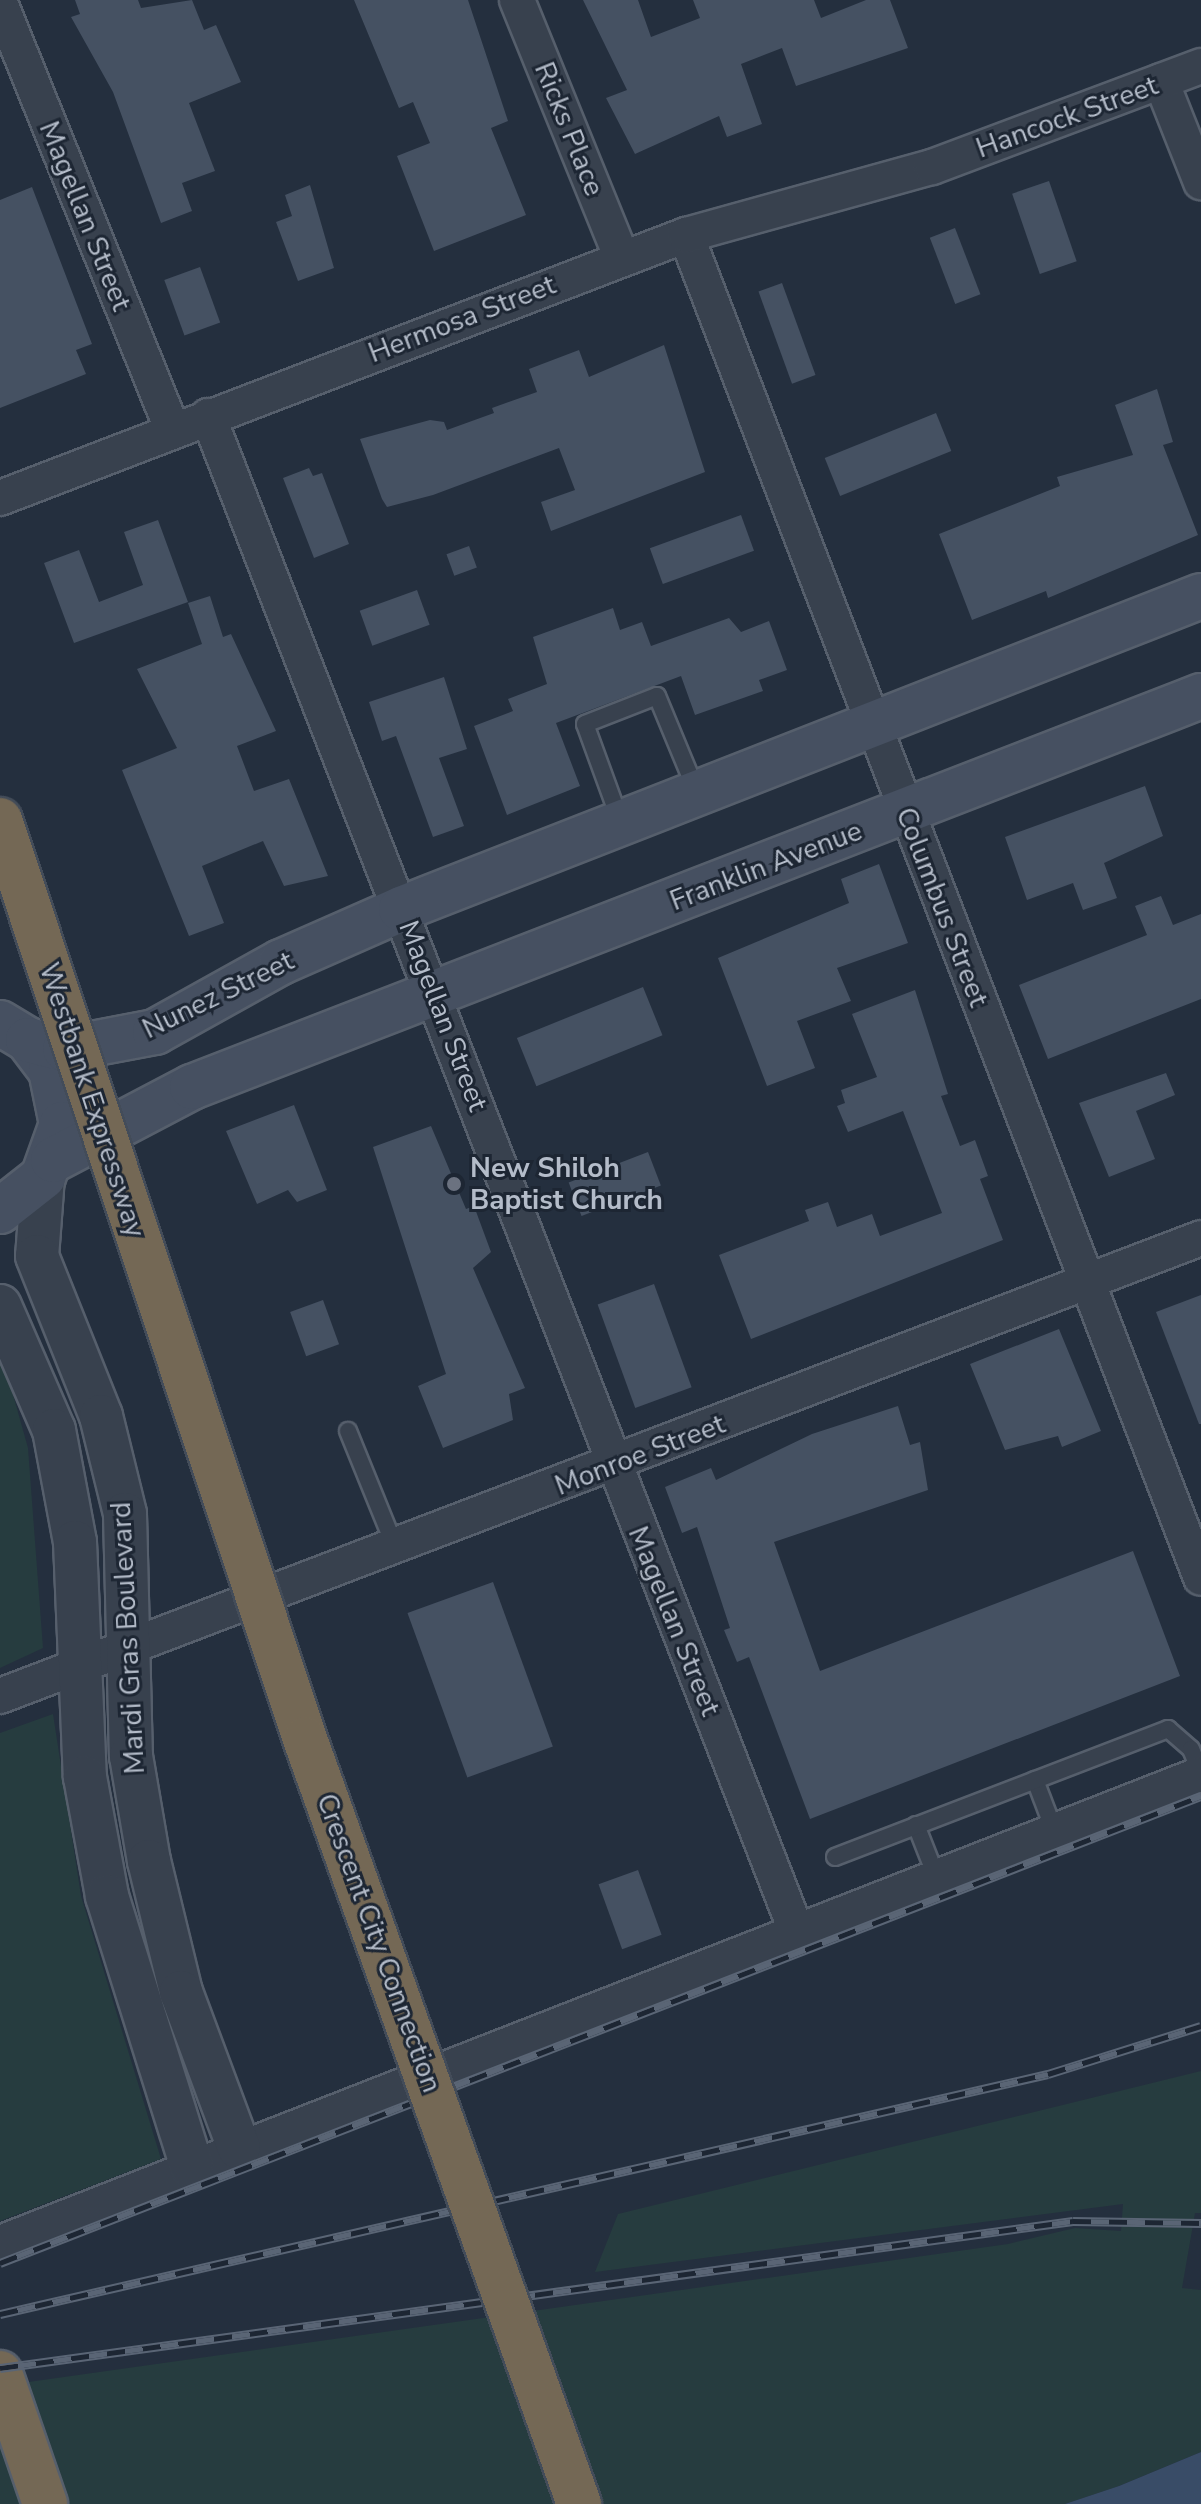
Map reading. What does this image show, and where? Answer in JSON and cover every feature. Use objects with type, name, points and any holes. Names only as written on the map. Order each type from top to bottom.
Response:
[{"type":"highway","name":"Westbank Expressway","points":[[0,820],[185,1380]]},
{"type":"highway","name":"Crescent City Connection","points":[[185,1380],[579,2504]]},
{"type":"highway","points":[[0,2373],[45,2504]]},
{"type":"main road","points":[[401,909],[1201,596]]},
{"type":"main road","name":"Franklin Avenue","points":[[48,1169],[154,1102],[433,991],[906,812],[1201,696]]},
{"type":"main road","name":"Nunez Street","points":[[10,1026],[65,1049],[155,1032],[281,962],[401,909]]},
{"type":"main road","points":[[0,1211],[48,1169],[62,1105],[51,1070],[10,1026]]},
{"type":"street","name":"Ricks Place","points":[[517,0],[622,259]]},
{"type":"street","name":"Magellan Street","points":[[0,3],[172,429]]},
{"type":"street","name":"Hancock Street","points":[[932,167],[1201,66]]},
{"type":"street","points":[[1161,81],[1201,182]]},
{"type":"street","name":"Hermosa Street","points":[[0,498],[172,429],[686,235],[932,167]]},
{"type":"street","name":"Columbus Street","points":[[686,235],[1201,1578]]},
{"type":"street","name":"Magellan Street","points":[[208,416],[433,991],[613,1466],[796,1930]]},
{"type":"street","name":"Mardi Gras Boulevard","points":[[48,1169],[37,1256],[101,1416],[122,1500],[131,1756],[149,1861],[181,1992],[239,2148]]},
{"type":"street","name":"Monroe Street","points":[[0,1696],[396,1549],[1201,1238]]},
{"type":"street","name":"Mardi Gras Boulevard","points":[[0,1306],[36,1376],[63,1469],[75,1542],[77,1668],[85,1777],[107,1896],[192,2167]]},
{"type":"street","points":[[0,2243],[1201,1774]]},
{"type":"lane","points":[[620,821],[585,724],[657,696],[697,792]]},
{"type":"lane","points":[[348,1431],[396,1549]]},
{"type":"lane","points":[[835,1857],[1168,1729],[1191,1749],[1201,1774]]},
{"type":"lane","points":[[1035,1780],[1054,1830]]},
{"type":"lane","points":[[916,1825],[936,1876]]},
{"type":"green space","points":[[0,1348],[28,1448],[43,1648],[0,1668]]},
{"type":"green space","points":[[53,1714],[81,1896],[161,2159],[0,2221],[0,1733]]},
{"type":"green space","points":[[1201,2071],[1201,2213],[1195,2213],[1182,2288],[1201,2290],[1201,2452],[1119,2486],[1065,2504],[0,2504],[0,2386],[1008,2244],[1075,2228],[1121,2231],[1123,2204],[595,2272],[618,2214]]},
{"type":"water","points":[[1201,2452],[1201,2504],[1065,2504],[1119,2486]]},
{"type":"building","points":[[75,0],[138,0],[141,8],[192,0],[204,30],[216,25],[241,82],[189,103],[215,171],[182,183],[192,211],[161,223],[113,92],[71,17],[80,14]]},
{"type":"building","points":[[354,0],[468,0],[508,121],[491,128],[526,215],[434,251],[397,156],[430,143],[413,102],[399,108]]},
{"type":"building","points":[[583,0],[638,0],[651,37],[700,18],[693,0],[814,0],[821,18],[866,0],[890,0],[908,48],[796,86],[782,48],[741,64],[762,124],[727,137],[719,116],[635,154],[606,98],[627,90]]},
{"type":"building","points":[[1049,181],[1077,261],[1040,274],[1012,194]]},
{"type":"building","points":[[310,185],[334,268],[298,281],[276,222],[292,216],[285,195]]},
{"type":"building","points":[[32,187],[92,344],[76,350],[86,374],[0,408],[0,200]]},
{"type":"building","points":[[955,228],[980,294],[955,304],[930,238]]},
{"type":"building","points":[[200,267],[220,322],[184,335],[164,280]]},
{"type":"building","points":[[782,283],[816,375],[792,384],[759,292]]},
{"type":"building","points":[[664,345],[705,472],[551,531],[541,502],[575,490],[559,448],[433,495],[387,507],[382,499],[360,439],[430,420],[444,422],[447,430],[494,413],[492,408],[537,392],[529,369],[579,350],[589,377]]},
{"type":"building","points":[[1157,389],[1173,442],[1163,445],[1198,535],[1048,598],[1046,591],[972,620],[939,534],[1060,486],[1057,477],[1133,455],[1115,405]]},
{"type":"building","points":[[936,413],[951,451],[840,496],[825,458]]},
{"type":"building","points":[[309,468],[313,476],[322,473],[349,544],[314,558],[283,478]]},
{"type":"building","points":[[741,515],[754,551],[663,584],[650,548]]},
{"type":"building","points":[[158,520],[188,602],[74,643],[44,563],[79,550],[99,602],[143,585],[124,532]]},
{"type":"building","points":[[469,546],[477,568],[454,576],[446,554]]},
{"type":"building","points":[[417,590],[430,625],[372,646],[360,611]]},
{"type":"building","points":[[210,596],[223,637],[231,634],[276,731],[237,746],[254,791],[289,779],[328,876],[284,886],[263,841],[202,866],[224,923],[189,936],[122,770],[177,748],[137,669],[202,644],[188,603]]},
{"type":"building","points":[[613,608],[620,630],[642,622],[651,646],[729,618],[741,632],[769,621],[787,670],[759,680],[763,691],[695,715],[681,676],[556,723],[580,786],[507,815],[474,726],[513,711],[508,699],[547,684],[533,637]]},
{"type":"building","points":[[444,677],[467,749],[439,758],[464,826],[433,837],[396,736],[382,741],[369,702]]},
{"type":"building","points":[[1145,786],[1163,836],[1104,863],[1117,898],[1083,910],[1073,883],[1027,900],[1005,837]]},
{"type":"building","points":[[879,864],[908,943],[837,968],[851,1001],[797,1021],[815,1068],[767,1086],[718,958],[849,903],[841,879]]},
{"type":"building","points":[[1161,896],[1173,925],[1201,914],[1201,999],[1048,1059],[1019,985],[1147,935],[1135,906]]},
{"type":"building","points":[[643,987],[662,1035],[536,1086],[517,1038]]},
{"type":"building","points":[[915,990],[948,1094],[941,1096],[960,1146],[975,1140],[988,1176],[980,1179],[1003,1240],[751,1339],[719,1255],[809,1221],[805,1210],[828,1202],[837,1227],[872,1214],[880,1236],[942,1213],[903,1111],[848,1132],[837,1106],[845,1103],[841,1090],[877,1077],[852,1014]]},
{"type":"building","points":[[1166,1073],[1175,1095],[1136,1111],[1155,1159],[1109,1177],[1079,1103]]},
{"type":"building","points":[[294,1105],[327,1190],[297,1202],[288,1190],[257,1204],[226,1131]]},
{"type":"building","points":[[431,1126],[466,1209],[474,1206],[491,1252],[473,1268],[525,1388],[509,1394],[513,1420],[443,1448],[418,1386],[446,1374],[373,1147]]},
{"type":"building","points":[[648,1152],[661,1186],[582,1216],[569,1182]]},
{"type":"building","points":[[654,1284],[692,1387],[635,1408],[598,1305]]},
{"type":"building","points":[[1201,1295],[1201,1424],[1199,1424],[1156,1312]]},
{"type":"building","points":[[323,1300],[339,1344],[306,1356],[290,1312]]},
{"type":"building","points":[[1059,1329],[1101,1431],[1062,1447],[1058,1436],[1005,1450],[970,1364]]},
{"type":"building","points":[[898,1406],[910,1445],[920,1442],[928,1490],[774,1542],[820,1671],[1133,1551],[1180,1676],[810,1819],[749,1657],[737,1662],[724,1630],[730,1628],[697,1527],[682,1533],[665,1487],[711,1468],[716,1480],[812,1434]]},
{"type":"building","points":[[493,1582],[553,1746],[467,1778],[407,1613]]},
{"type":"building","points":[[638,1870],[662,1935],[622,1949],[599,1884]]},
{"type":"railway","points":[[0,2263],[1201,1796]]},
{"type":"railway","points":[[0,2314],[1048,2074],[1201,2026]]},
{"type":"railway","points":[[0,2368],[1073,2221],[1201,2223]]},
{"type":"place","name":"New Shiloh Baptist Church","points":[[454,1184]]}]
